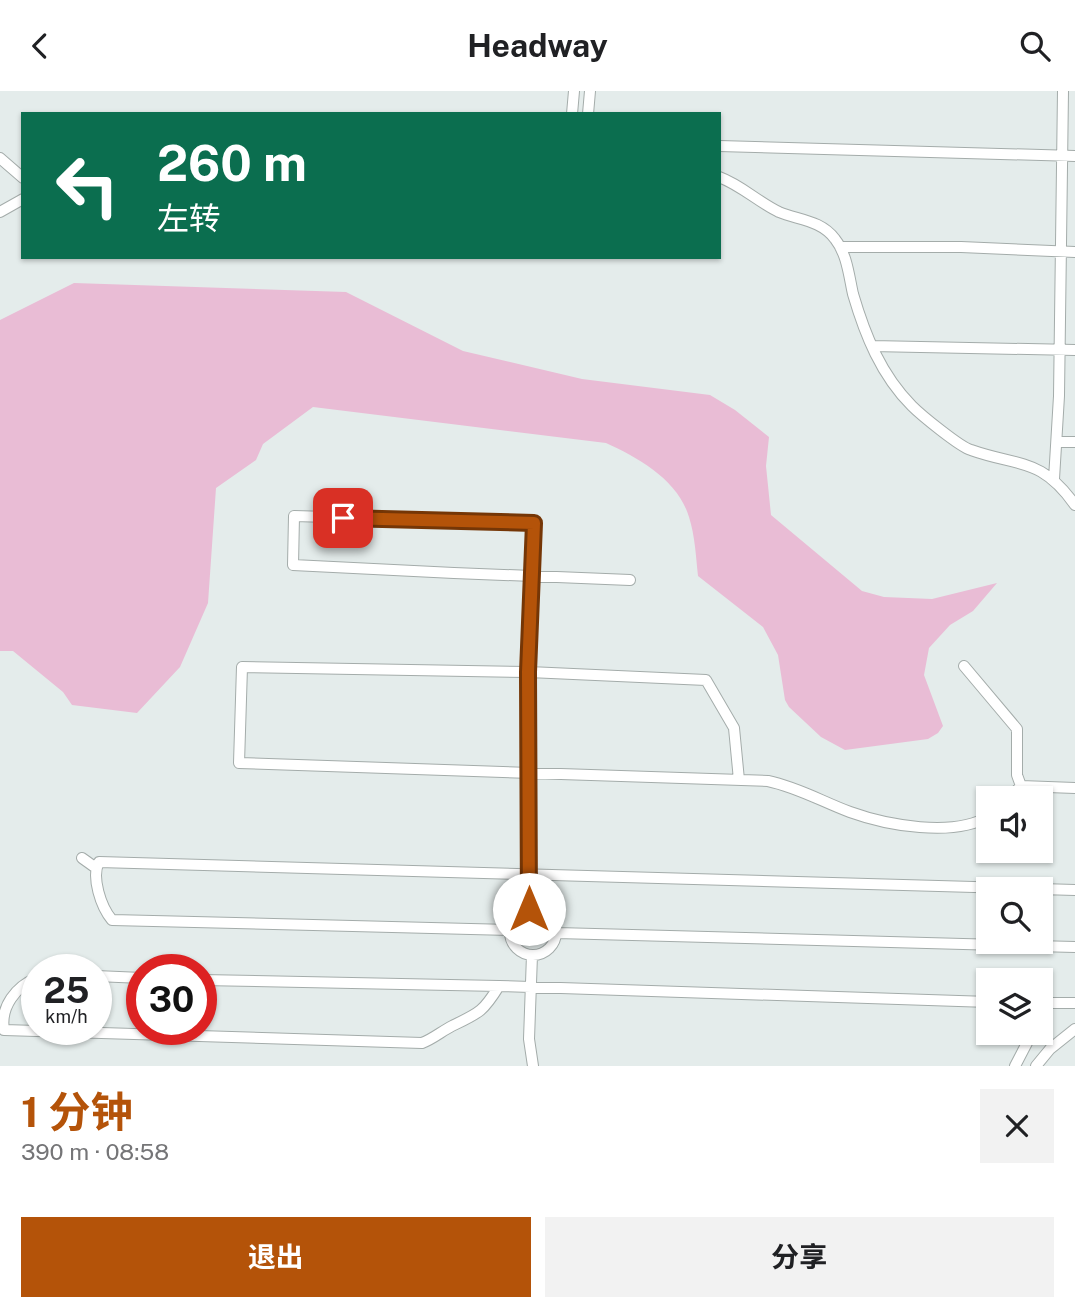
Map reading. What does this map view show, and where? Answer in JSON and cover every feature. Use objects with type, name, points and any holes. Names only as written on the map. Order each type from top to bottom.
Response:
[{"type":"street","points":[[572,112],[574,91]]},
{"type":"street","points":[[589,112],[590,91]]},
{"type":"street","points":[[1054,478],[1058,442],[1061,252],[1069,156],[1063,91]]},
{"type":"street","points":[[721,146],[1069,156]]},
{"type":"street","points":[[0,158],[21,176]]},
{"type":"street","points":[[721,178],[781,213],[821,226],[835,239],[840,247],[872,346],[890,381],[912,406],[958,445],[1022,462],[1054,478],[1075,505]]},
{"type":"street","points":[[0,212],[21,200]]},
{"type":"street","points":[[840,247],[961,247],[1075,252]]},
{"type":"street","points":[[872,346],[1075,350]]},
{"type":"street","points":[[1058,442],[1075,442]]},
{"type":"street","points":[[529,909],[528,672],[532,576],[534,523],[294,516],[293,565],[532,576],[631,580]]},
{"type":"street","points":[[964,666],[1017,729],[1017,775],[1021,786]]},
{"type":"street","points":[[739,780],[734,728],[706,680],[528,672],[242,667],[239,763],[778,783],[849,812],[897,824],[937,828],[976,821]]},
{"type":"street","points":[[1053,787],[1075,788]]},
{"type":"street","points":[[82,858],[96,868]]},
{"type":"street","points":[[510,930],[111,920],[100,894],[96,868],[99,862],[976,887]]},
{"type":"street","points":[[1053,889],[1075,890]]},
{"type":"street","points":[[529,909],[544,910],[551,916],[557,933],[555,942],[549,949],[532,955],[523,953],[516,947],[510,930],[517,914],[529,909]]},
{"type":"street","points":[[557,933],[976,944]]},
{"type":"street","points":[[1053,946],[1075,947]]},
{"type":"street","points":[[532,955],[529,1039],[533,1066]]},
{"type":"street","points":[[217,980],[499,986],[976,1002]]},
{"type":"street","points":[[112,1034],[422,1044],[451,1026],[472,1018],[487,1006],[499,986]]},
{"type":"street","points":[[21,988],[4,1008],[1,1019],[4,1030],[21,1031]]},
{"type":"street","points":[[1053,1003],[1075,1003]]},
{"type":"street","points":[[1036,1066],[1049,1049],[1075,1029]]},
{"type":"street","points":[[1015,1066],[1026,1045]]},
{"type":"shaded area","points":[[74,283],[346,292],[463,351],[582,379],[710,395],[735,410],[769,437],[766,466],[771,515],[862,591],[884,597],[932,599],[997,583],[973,611],[950,625],[929,648],[924,675],[943,726],[928,739],[845,750],[821,737],[785,700],[778,655],[763,627],[698,576],[691,524],[684,504],[676,492],[656,472],[619,449],[606,443],[313,407],[263,444],[256,460],[216,488],[208,603],[180,667],[137,713],[72,705],[63,692],[13,651],[0,651],[0,320]]},
{"type":"route","points":[[343,518],[534,523],[528,672],[529,909]]}]
